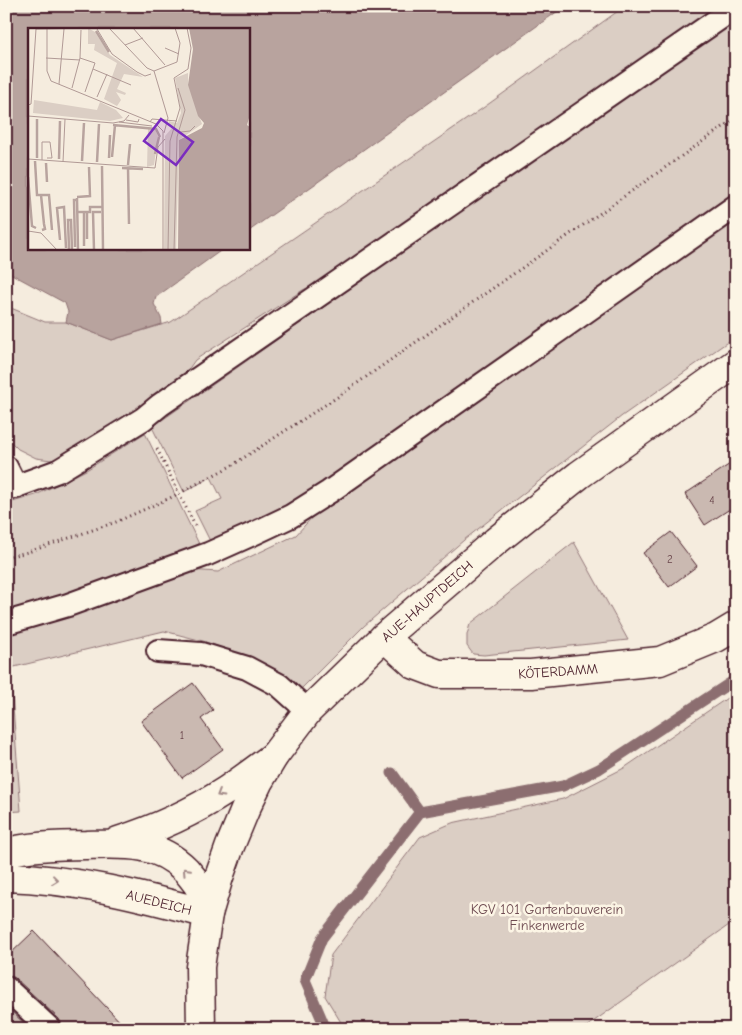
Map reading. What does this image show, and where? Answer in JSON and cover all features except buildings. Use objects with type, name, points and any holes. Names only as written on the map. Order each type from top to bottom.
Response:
[{"type":"street","name":"AUE-HAUPTDEICH","points":[[201,1029],[200,968],[208,914],[230,846],[259,781],[274,756],[308,711],[384,637],[496,541],[579,475],[736,363]]},
{"type":"street","name":"KÖTERDAMM","points":[[384,637],[415,665],[439,674],[531,674],[597,669],[660,661],[716,638],[736,626]]},
{"type":"street","name":"AUEDEICH","points":[[109,845],[149,831],[189,812],[226,791],[274,756]]},
{"type":"street","name":"AUEDEICH","points":[[6,852],[57,845],[140,846],[160,852],[176,861],[190,876],[201,891],[208,914]]},
{"type":"street","name":"AUEDEICH","points":[[6,877],[74,883],[145,897],[208,914]]},
{"type":"lane","points":[[6,467],[11,489],[58,471],[143,419],[160,405],[736,6]]},
{"type":"lane","points":[[6,623],[68,605],[208,554],[291,516],[329,492],[736,206]]},
{"type":"lane","points":[[158,651],[201,654],[247,668],[278,684],[308,711]]},
{"type":"lane","points":[[6,988],[50,1029]]},
{"type":"path","points":[[6,557],[28,552],[116,522],[179,493],[231,466],[339,396],[736,118]]},
{"type":"path","points":[[156,448],[184,504]]},
{"type":"green space","points":[[625,6],[710,6],[697,25],[363,261],[303,290],[195,360],[173,391],[63,457],[51,460],[36,458],[18,449],[6,437],[6,306],[45,322],[66,322],[112,340],[171,322],[483,108]]},
{"type":"green space","points":[[736,19],[736,195],[357,461],[281,511],[211,543],[195,511],[222,499],[211,477],[184,492],[152,427]]},
{"type":"green space","points":[[736,217],[736,336],[622,416],[464,540],[364,626],[301,689],[250,658],[203,641],[164,631],[10,668],[21,811],[6,812],[6,632],[189,570],[218,572],[296,535],[314,515]]},
{"type":"green space","points":[[145,433],[200,546],[138,571],[6,614],[6,504],[36,495],[88,469]]},
{"type":"green space","points":[[574,542],[628,640],[484,655],[473,654],[467,646],[470,624]]},
{"type":"green space","name":"KGV 101 Gartenbauverein Finkenwerde","points":[[736,692],[736,920],[583,1029],[345,1029],[325,996],[331,955],[420,837],[452,823],[563,799],[624,768]]},
{"type":"shaded area","points":[[6,6],[565,6],[250,230],[250,28],[28,28],[28,250],[222,250],[156,297],[154,304],[162,324],[112,340],[66,322],[68,312],[65,303],[6,271]]},
{"type":"waterway","points":[[420,812],[563,786],[599,769],[736,679]]},
{"type":"waterway","points":[[326,1029],[305,980],[322,938],[420,812],[392,773]]}]
